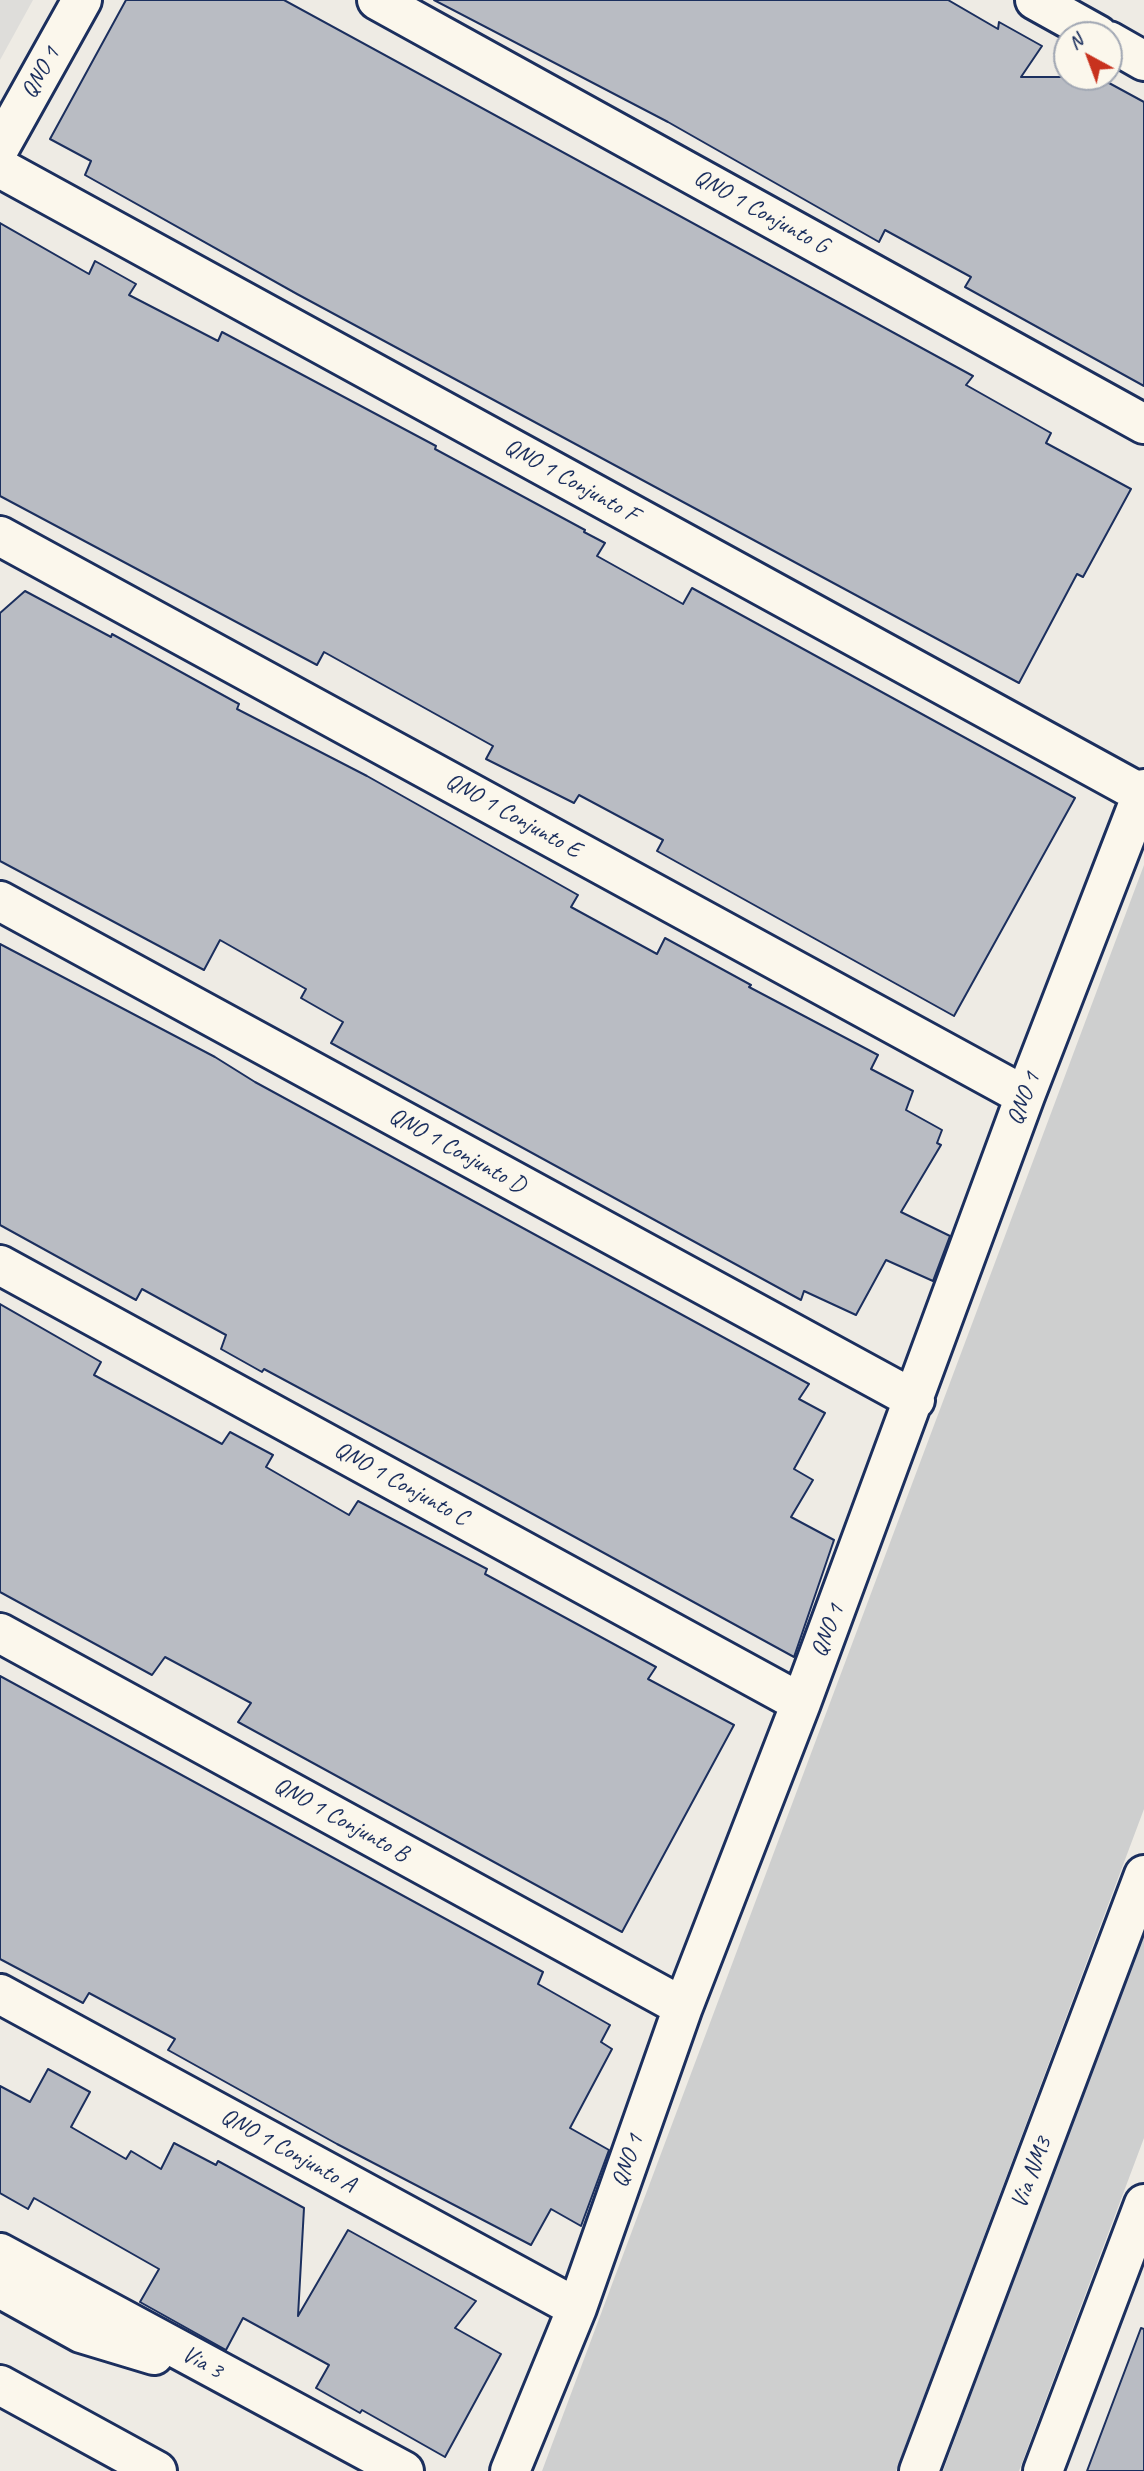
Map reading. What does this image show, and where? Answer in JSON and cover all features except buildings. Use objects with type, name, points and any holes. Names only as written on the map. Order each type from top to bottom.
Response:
[{"type":"street","name":"QNO 1","points":[[0,147],[82,0]]},
{"type":"street","name":"QNO 1 Conjunto G","points":[[377,0],[1144,424]]},
{"type":"street","points":[[1035,0],[1073,21]]},
{"type":"street","points":[[1123,49],[1144,61]]},
{"type":"street","name":"QNO 1 Conjunto F","points":[[0,168],[1143,792]]},
{"type":"street","name":"QNO 1 Conjunto E","points":[[0,536],[1025,1096]]},
{"type":"street","name":"QNO 1","points":[[510,2471],[577,2308],[683,2007],[915,1400],[1025,1096],[1143,792]]},
{"type":"street","name":"QNO 1 Conjunto D","points":[[0,901],[915,1400]]},
{"type":"street","name":"QNO 1 Conjunto C","points":[[0,1265],[801,1703]]},
{"type":"street","name":"QNO 1 Conjunto B","points":[[0,1633],[683,2007]]},
{"type":"street","name":"Via NM3","points":[[919,2471],[1144,1875]]},
{"type":"street","name":"QNO 1 Conjunto A","points":[[0,1994],[577,2308]]},
{"type":"street","points":[[1043,2471],[1144,2204]]},
{"type":"street","name":"Via 3","points":[[0,2253],[404,2471]]},
{"type":"street","points":[[0,2288],[81,2333],[233,2379]]},
{"type":"street","points":[[0,2385],[157,2471]]},
{"type":"shaded area","points":[[0,0],[33,0],[0,60]]},
{"type":"shaded area","points":[[1144,865],[1144,1809],[896,2471],[542,2471]]},
{"type":"shaded area","points":[[1144,1928],[1144,2138],[1019,2471],[943,2471]]}]
